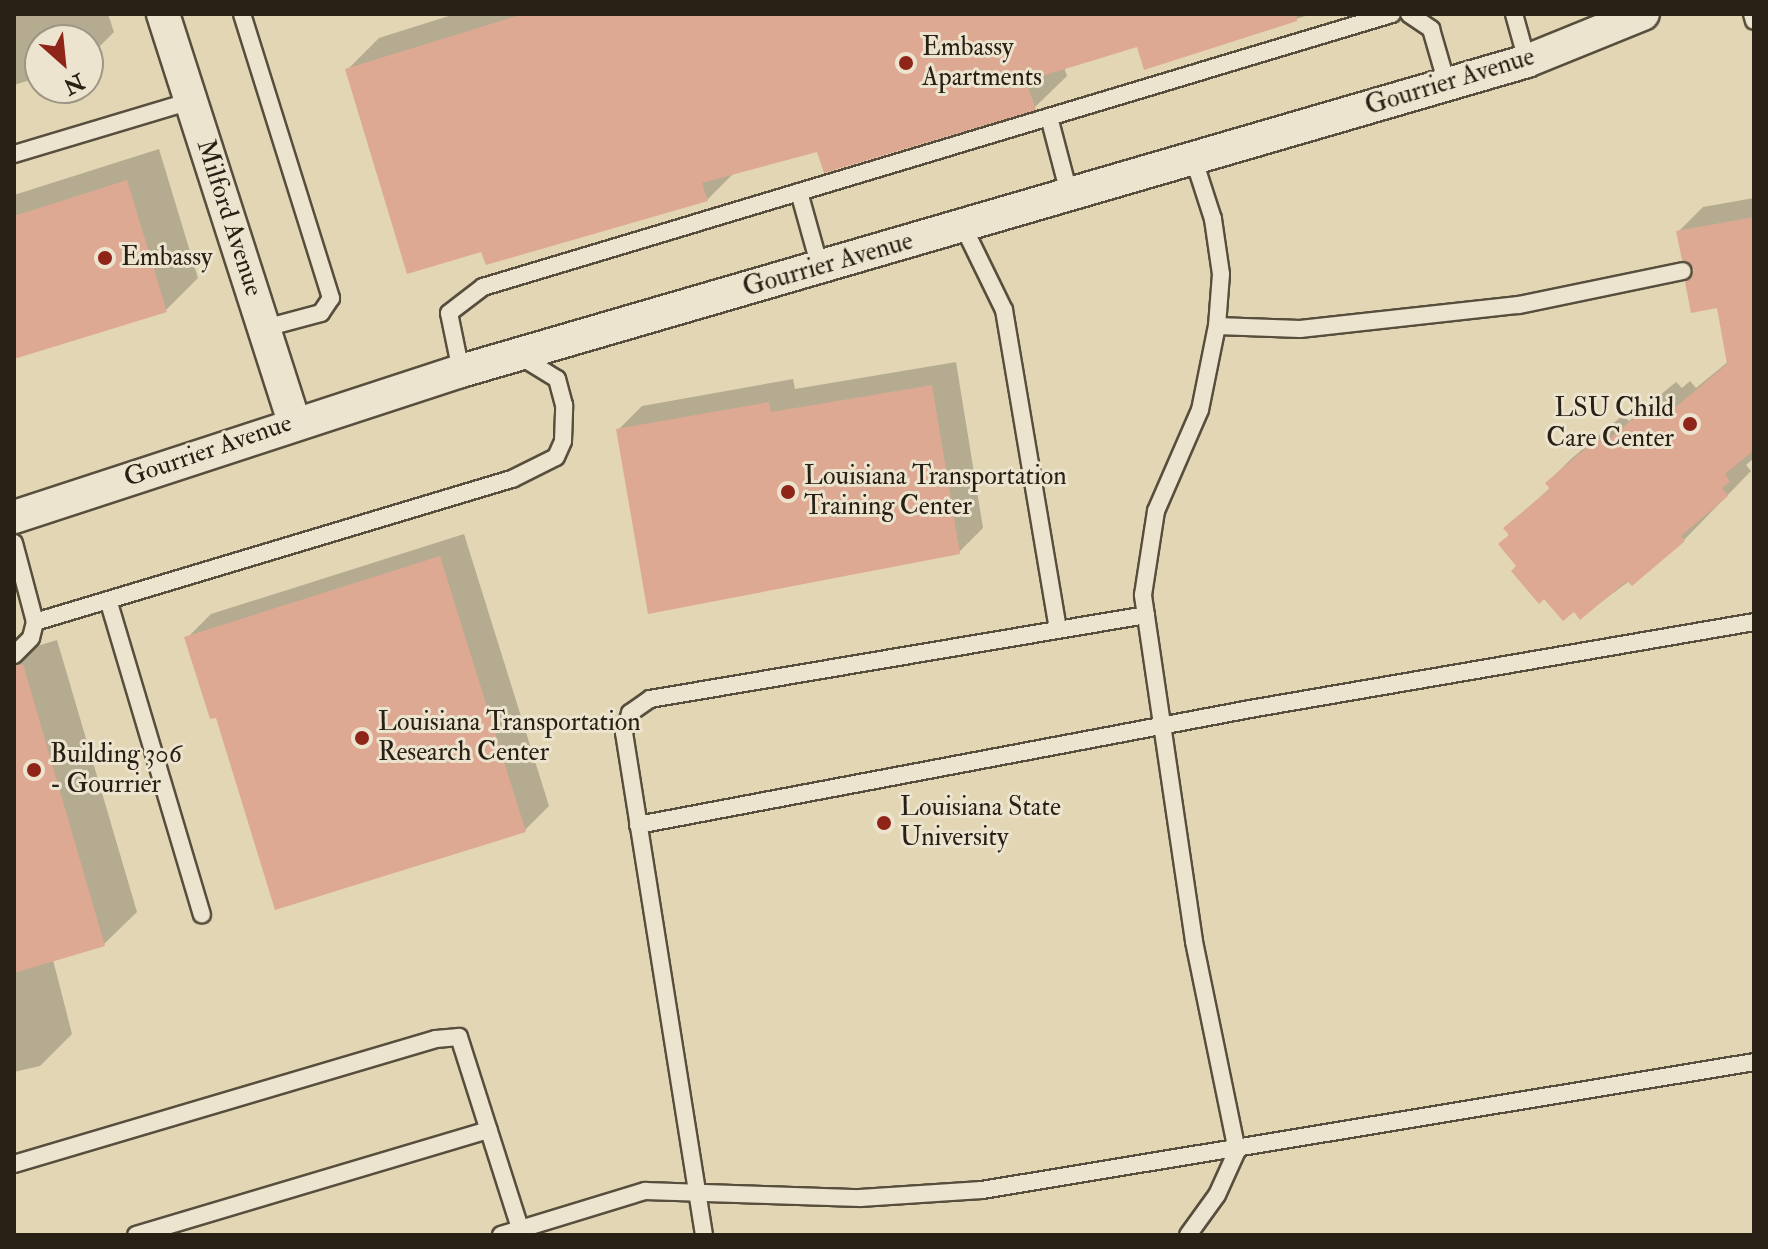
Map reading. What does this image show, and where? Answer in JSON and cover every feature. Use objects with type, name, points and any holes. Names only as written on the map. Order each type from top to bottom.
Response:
[{"type":"street","name":"Milford Avenue","points":[[163,14],[294,422]]},
{"type":"street","name":"Gourrier Avenue","points":[[14,517],[294,422],[461,371],[1527,61],[1643,14]]},
{"type":"lane","points":[[242,14],[331,298],[321,313],[265,328]]},
{"type":"lane","points":[[461,371],[449,313],[483,287],[1392,14]]},
{"type":"lane","points":[[1409,14],[1431,29],[1447,84]]},
{"type":"lane","points":[[1514,14],[1527,61]]},
{"type":"lane","points":[[1752,14],[1754,21]]},
{"type":"lane","points":[[14,154],[191,101]]},
{"type":"lane","points":[[1049,117],[1069,193]]},
{"type":"lane","points":[[1188,1235],[1217,1195],[1237,1151],[1194,941],[1143,595],[1156,511],[1200,410],[1217,326],[1221,274],[1213,219],[1193,157]]},
{"type":"lane","points":[[799,192],[820,267]]},
{"type":"lane","points":[[963,226],[1004,310],[1058,629]]},
{"type":"lane","points":[[1217,326],[1300,329],[1519,305],[1683,271]]},
{"type":"lane","points":[[35,622],[109,603],[512,479],[556,457],[563,441],[564,405],[557,379],[517,355]]},
{"type":"lane","points":[[14,543],[35,622],[31,638],[14,655]]},
{"type":"lane","points":[[109,603],[202,914]]},
{"type":"lane","points":[[704,1235],[624,733],[630,713],[650,699],[1146,615]]},
{"type":"lane","points":[[638,825],[1161,725],[1754,622]]},
{"type":"lane","points":[[14,1164],[436,1039],[459,1037],[522,1232]]},
{"type":"lane","points":[[501,1235],[522,1232],[645,1191],[860,1198],[966,1191],[1237,1151],[1754,1062]]},
{"type":"lane","points":[[136,1235],[489,1130]]},
{"type":"building","points":[[523,14],[1296,14],[1297,21],[1144,70],[1137,47],[1026,81],[1036,110],[824,173],[817,152],[702,183],[708,201],[486,265],[481,252],[407,274],[345,69]]},
{"type":"building","name":"Embassy","points":[[127,180],[167,312],[14,359],[14,216]]},
{"type":"building","name":"LSU Child Care Center","points":[[1754,217],[1754,450],[1725,474],[1730,481],[1722,488],[1728,496],[1681,536],[1685,541],[1632,586],[1627,581],[1580,620],[1574,612],[1563,621],[1544,599],[1539,604],[1511,571],[1516,566],[1498,544],[1509,535],[1503,528],[1550,489],[1545,483],[1598,438],[1603,444],[1651,404],[1657,411],[1665,404],[1671,411],[1727,364],[1717,308],[1691,313],[1685,282],[1694,270],[1682,260],[1676,231]]},
{"type":"building","name":"Louisiana Transportation Training Center","points":[[932,385],[960,554],[648,614],[616,429],[769,402],[771,412]]},
{"type":"building","name":"Louisiana Transportation Research Center","points":[[440,556],[526,832],[275,910],[216,718],[210,719],[184,637]]},
{"type":"building","name":"Building 306 - Gourrier","points":[[23,664],[105,946],[14,973],[14,666]]},
{"type":"place","name":"Embassy Apartments","points":[[906,63]]},
{"type":"place","name":"Embassy","points":[[105,258]]},
{"type":"place","name":"LSU Child Care Center","points":[[1690,424]]},
{"type":"place","name":"Louisiana Transportation Training Center","points":[[788,492]]},
{"type":"place","name":"Louisiana Transportation Research Center","points":[[362,738]]},
{"type":"place","name":"Building 306 - Gourrier","points":[[34,770]]},
{"type":"place","name":"Louisiana State University","points":[[884,823]]}]
